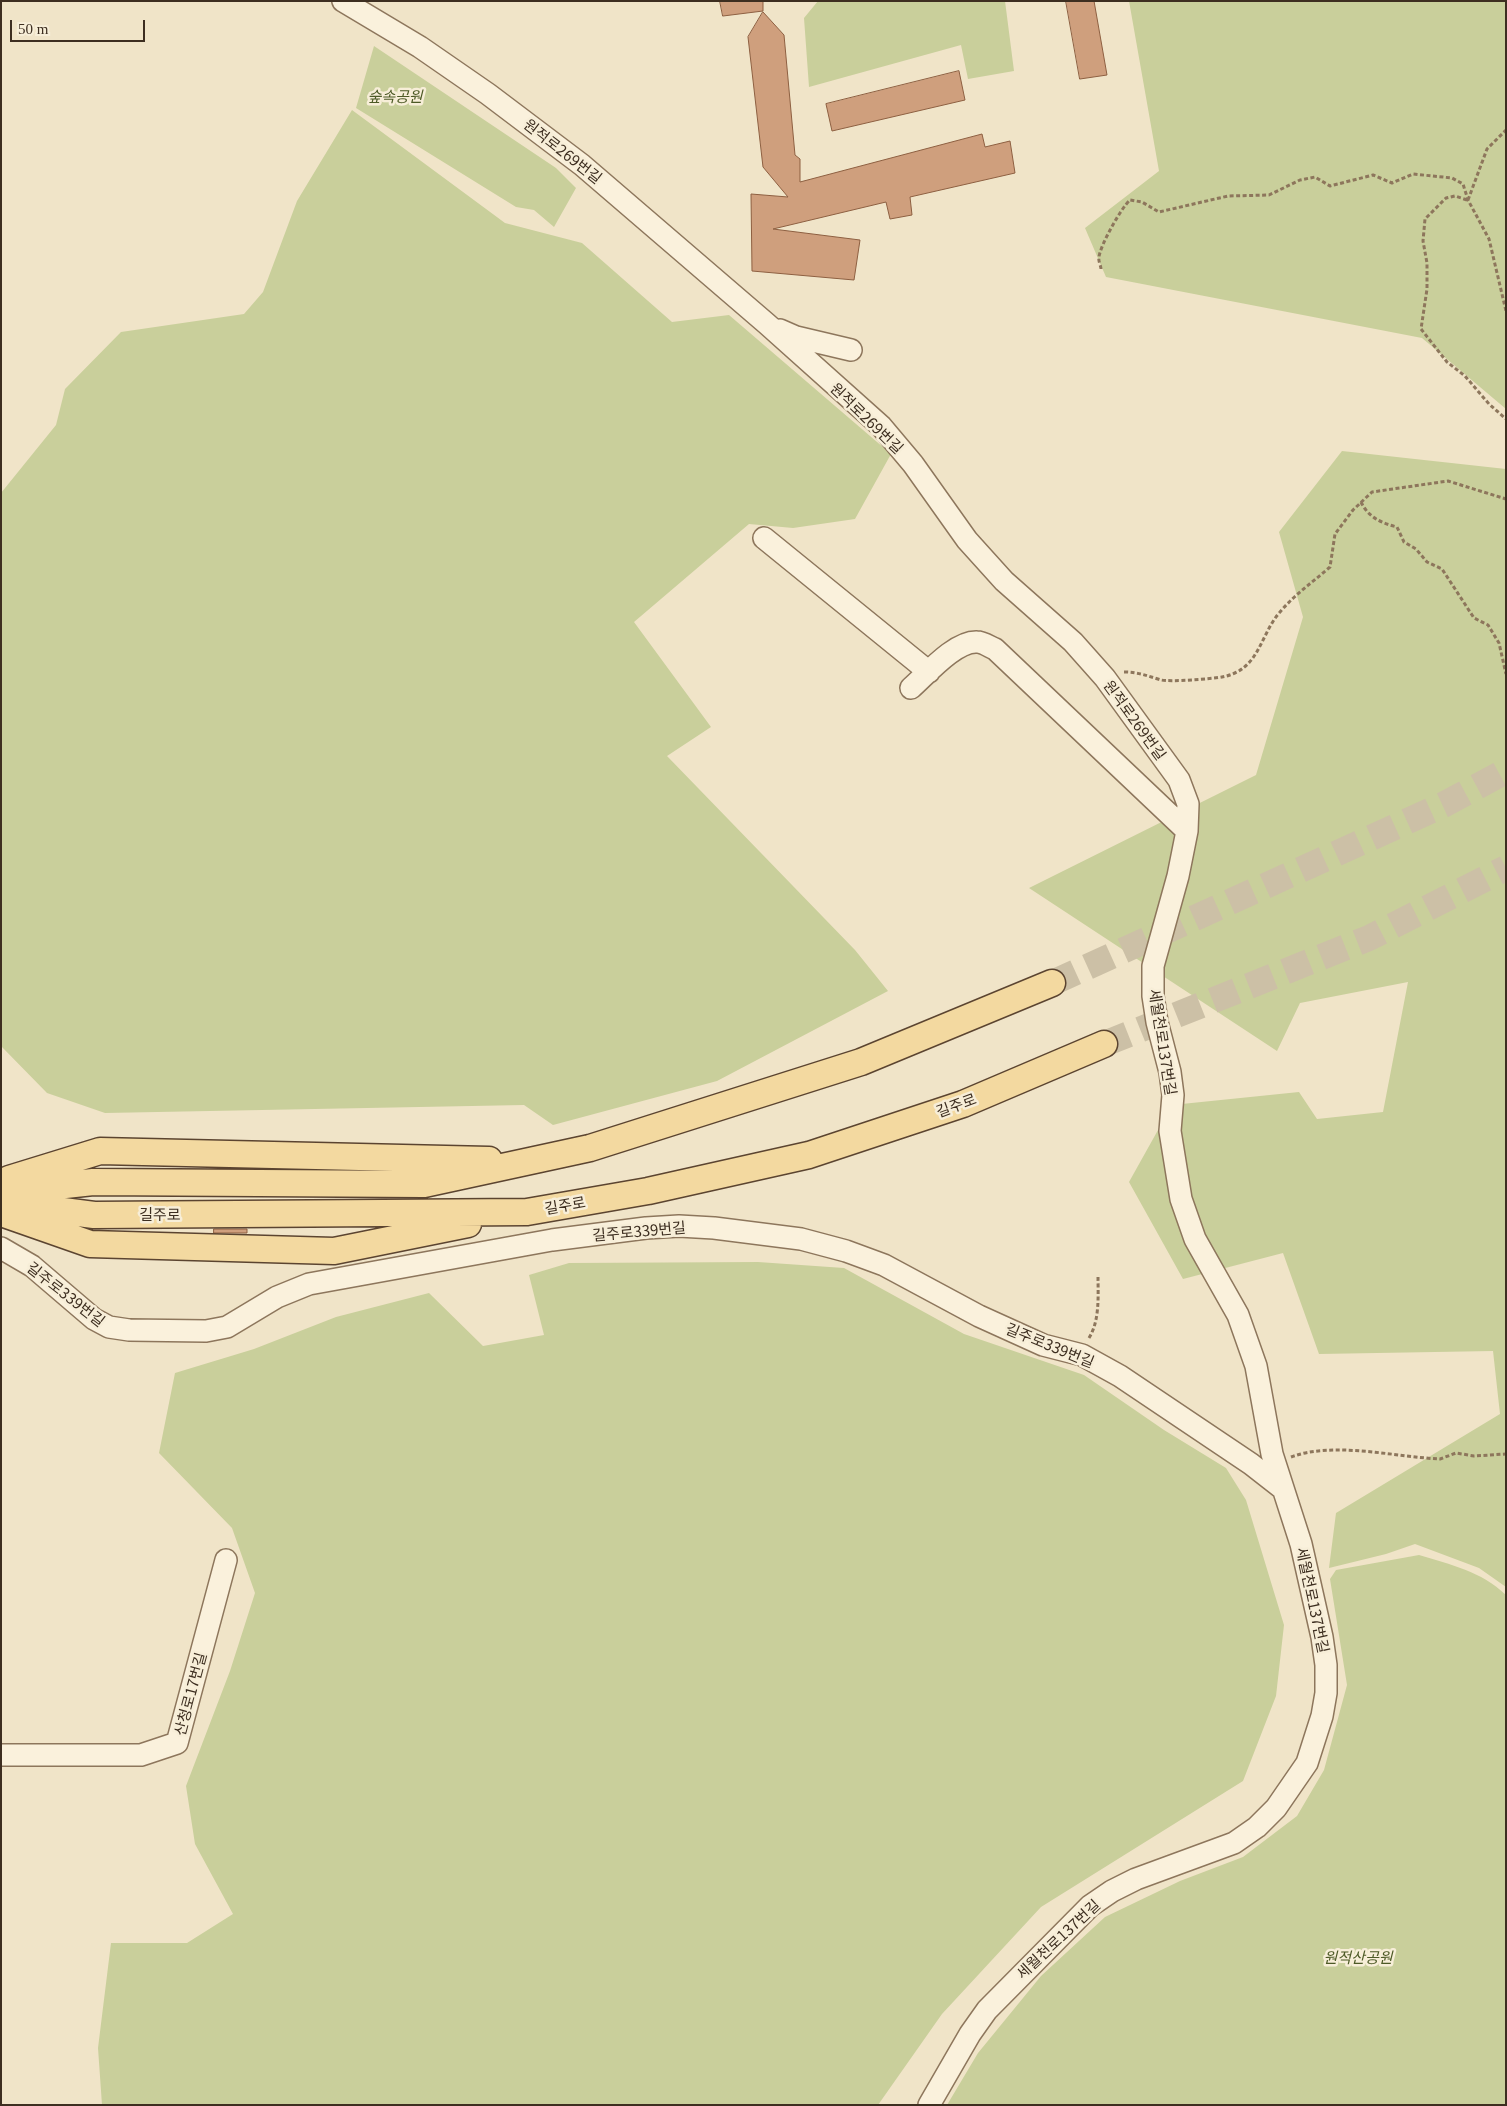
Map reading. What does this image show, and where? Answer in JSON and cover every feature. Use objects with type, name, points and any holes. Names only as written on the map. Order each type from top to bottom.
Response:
[{"type":"main road","name":"길주로","points":[[1,1192],[93,1182],[424,1184],[590,1148],[861,1062],[1052,983]]},
{"type":"main road","name":"길주로","points":[[1,1203],[94,1215],[527,1212],[648,1191],[809,1155],[963,1104],[1104,1044]]},
{"type":"main road","points":[[1,1182],[100,1152],[532,1161]]},
{"type":"main road","points":[[1,1213],[90,1244],[334,1251],[527,1212]]},
{"type":"street","name":"원적로269번길","points":[[343,1],[420,46],[488,94],[582,165],[767,324],[880,426],[913,464],[967,540],[992,567],[1073,642],[1105,678],[1179,780],[1188,804],[1187,831],[1178,876],[1153,966]]},
{"type":"street","points":[[767,324],[796,337],[852,350]]},
{"type":"street","points":[[764,538],[929,672]]},
{"type":"street","points":[[911,688],[966,643],[980,642],[995,649],[1187,831]]},
{"type":"street","name":"세월천로137번길","points":[[929,2105],[970,2034],[987,2010],[1090,1906],[1112,1891],[1136,1879],[1234,1843],[1257,1827],[1276,1808],[1307,1763],[1322,1716],[1326,1693],[1326,1665],[1322,1637],[1301,1544],[1275,1464],[1256,1366],[1238,1315],[1195,1239],[1181,1199],[1170,1131],[1173,1095],[1170,1072],[1156,1014],[1153,966]]},
{"type":"street","name":"길주로339번길","points":[[1,1248],[32,1266],[94,1319],[108,1327],[129,1330],[206,1331],[227,1327],[277,1297],[309,1284],[552,1240],[679,1226],[714,1228],[801,1239],[846,1251],[884,1265],[987,1320],[1043,1345],[1082,1355],[1120,1376],[1251,1464],[1283,1489]]},
{"type":"street","name":"산청로17번길","points":[[1,1755],[141,1755],[177,1743],[226,1560]]},
{"type":"path","points":[[1468,200],[1487,149],[1506,130]]},
{"type":"path","points":[[1101,269],[1099,257],[1122,207],[1130,200],[1142,202],[1159,212],[1228,196],[1269,196],[1300,180],[1315,177],[1330,186],[1373,175],[1392,182],[1412,174],[1452,178],[1463,184],[1468,200],[1489,239],[1506,311]]},
{"type":"path","points":[[1468,200],[1455,196],[1446,198],[1425,219],[1423,241],[1427,264],[1427,289],[1421,329],[1447,362],[1465,376],[1489,404],[1506,419]]},
{"type":"path","points":[[1105,678],[1125,671],[1146,673],[1162,680],[1221,677],[1238,673],[1257,655],[1273,620],[1298,592],[1330,566],[1335,534],[1372,492],[1448,481],[1506,500]]},
{"type":"path","points":[[1362,502],[1366,512],[1381,523],[1396,528],[1404,542],[1416,548],[1427,562],[1442,570],[1474,618],[1488,625],[1499,643],[1506,674]]},
{"type":"path","points":[[1070,1352],[1087,1343],[1094,1330],[1098,1301],[1098,1275]]},
{"type":"path","points":[[1275,1464],[1303,1453],[1330,1451],[1440,1459],[1456,1453],[1474,1456],[1506,1454]]},
{"type":"green space","points":[[818,1],[1005,1],[1014,71],[968,79],[961,45],[809,87],[804,18]]},
{"type":"green space","points":[[1129,1],[1506,1],[1506,409],[1422,338],[1106,277],[1085,228],[1159,171]]},
{"type":"green space","name":"숲속공원","points":[[374,46],[556,168],[576,188],[554,227],[534,210],[516,207],[356,108]]},
{"type":"green space","points":[[352,110],[505,223],[582,243],[672,322],[729,315],[891,454],[855,519],[793,528],[749,524],[634,622],[711,727],[667,756],[855,950],[888,991],[717,1081],[553,1125],[524,1105],[105,1113],[47,1093],[1,1046],[1,493],[56,425],[65,389],[121,332],[244,314],[263,292],[297,201]]},
{"type":"green space","points":[[1342,451],[1506,469],[1506,1587],[1479,1568],[1415,1544],[1386,1554],[1329,1568],[1336,1513],[1500,1414],[1493,1351],[1319,1354],[1283,1253],[1183,1279],[1129,1182],[1172,1105],[1299,1092],[1317,1119],[1383,1112],[1408,982],[1300,1003],[1277,1051],[1029,888],[1256,775],[1303,617],[1279,532]]},
{"type":"green space","points":[[758,1262],[844,1268],[964,1334],[1084,1375],[1164,1430],[1226,1468],[1246,1500],[1284,1625],[1276,1696],[1243,1781],[1041,1907],[942,2014],[878,2105],[102,2105],[98,2048],[111,1943],[187,1943],[233,1914],[195,1844],[186,1786],[230,1671],[255,1593],[232,1528],[159,1453],[175,1373],[254,1349],[336,1317],[429,1293],[483,1346],[544,1335],[529,1275],[569,1263]]},
{"type":"green space","name":"원적산공원","points":[[1419,1555],[1476,1574],[1506,1595],[1506,2105],[947,2105],[978,2053],[1041,1976],[1105,1917],[1180,1881],[1243,1857],[1297,1816],[1324,1770],[1347,1685],[1330,1579],[1336,1570]]},
{"type":"building","points":[[720,1],[763,1],[763,11],[723,16]]},
{"type":"building","points":[[1066,1],[1094,1],[1107,75],[1080,79]]},
{"type":"building","points":[[763,12],[784,35],[795,155],[800,159],[800,182],[982,134],[985,147],[1010,141],[1015,173],[910,197],[912,215],[890,219],[886,202],[773,229],[860,240],[854,280],[752,271],[751,194],[788,197],[763,167],[748,37]]},
{"type":"building","points":[[959,71],[965,100],[832,131],[826,104]]},
{"type":"building","points":[[214,1229],[247,1229],[247,1233],[214,1233]]},
{"type":"tunnel","points":[[1052,983],[1443,805],[1506,771]]},
{"type":"tunnel","points":[[1104,1044],[1369,938],[1506,868]]}]
